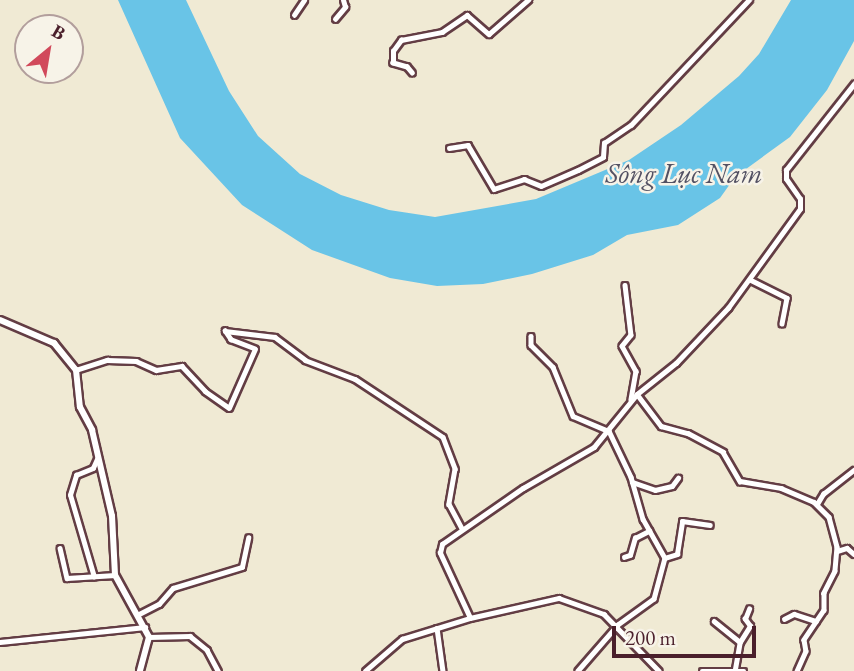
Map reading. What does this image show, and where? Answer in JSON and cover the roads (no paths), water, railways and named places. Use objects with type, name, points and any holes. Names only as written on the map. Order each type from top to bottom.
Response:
[{"type":"street","points":[[294,15],[304,0]]},
{"type":"street","points":[[335,19],[345,7],[343,0]]},
{"type":"street","points":[[412,73],[393,63],[393,51],[401,40],[442,32],[467,15],[489,34],[528,0]]},
{"type":"street","points":[[449,148],[468,145],[494,189],[524,179],[541,186],[578,170],[603,157],[604,143],[631,125],[638,113],[662,95],[749,0]]},
{"type":"street","points":[[470,618],[439,550],[462,528],[582,456],[609,431],[637,394],[694,346],[751,280],[801,207],[799,194],[786,179],[786,170],[854,84]]},
{"type":"street","points":[[751,280],[787,298],[782,324]]},
{"type":"street","points":[[625,285],[631,335],[622,346],[636,370],[631,401]]},
{"type":"street","points":[[0,320],[54,343],[76,370],[80,407],[92,430],[112,516],[115,575],[119,589],[139,614],[149,637],[140,671]]},
{"type":"street","points":[[76,370],[107,360],[136,361],[156,370],[182,366],[205,391],[229,408],[255,349],[231,340],[225,331],[275,337],[305,360],[355,379],[443,437],[455,469],[449,505],[462,528]]},
{"type":"street","points":[[531,336],[532,347],[553,367],[573,416],[609,431],[632,482],[649,531],[665,558],[654,599],[618,625],[578,671]]},
{"type":"street","points":[[637,394],[661,426],[688,433],[720,449],[740,481],[780,488],[817,504],[828,517],[837,551],[834,574],[824,593],[824,610],[804,640],[806,651],[797,671]]},
{"type":"street","points":[[94,577],[70,495],[76,475],[93,468],[97,458]]},
{"type":"street","points":[[817,504],[826,491],[854,470]]},
{"type":"street","points":[[632,482],[655,490],[672,486],[678,478]]},
{"type":"street","points":[[665,558],[677,554],[682,521],[710,525]]},
{"type":"street","points":[[624,557],[631,555],[635,538],[649,531]]},
{"type":"street","points":[[139,614],[159,604],[173,588],[242,568],[248,538]]},
{"type":"street","points":[[60,548],[65,577],[115,575]]},
{"type":"street","points":[[837,551],[847,548],[854,554]]},
{"type":"street","points":[[365,671],[402,639],[553,597],[597,610],[618,625],[659,671]]},
{"type":"street","points":[[735,669],[740,642],[750,626],[745,619],[749,609]]},
{"type":"street","points":[[784,619],[794,614],[816,621]]},
{"type":"street","points":[[714,621],[740,642]]},
{"type":"street","points":[[0,642],[146,627]]},
{"type":"street","points":[[437,628],[443,671]]},
{"type":"street","points":[[149,637],[190,636],[206,650],[218,671]]},
{"type":"street","points":[[702,671],[744,671]]},
{"type":"water","name":"Sông Lục Nam","points":[[118,0],[186,0],[229,91],[258,136],[300,174],[341,195],[389,210],[435,217],[536,199],[629,160],[681,125],[739,76],[759,54],[791,0],[854,0],[854,41],[827,90],[790,137],[735,177],[720,198],[678,225],[627,235],[593,255],[532,274],[483,284],[437,286],[390,278],[312,250],[242,205],[180,138]]}]
